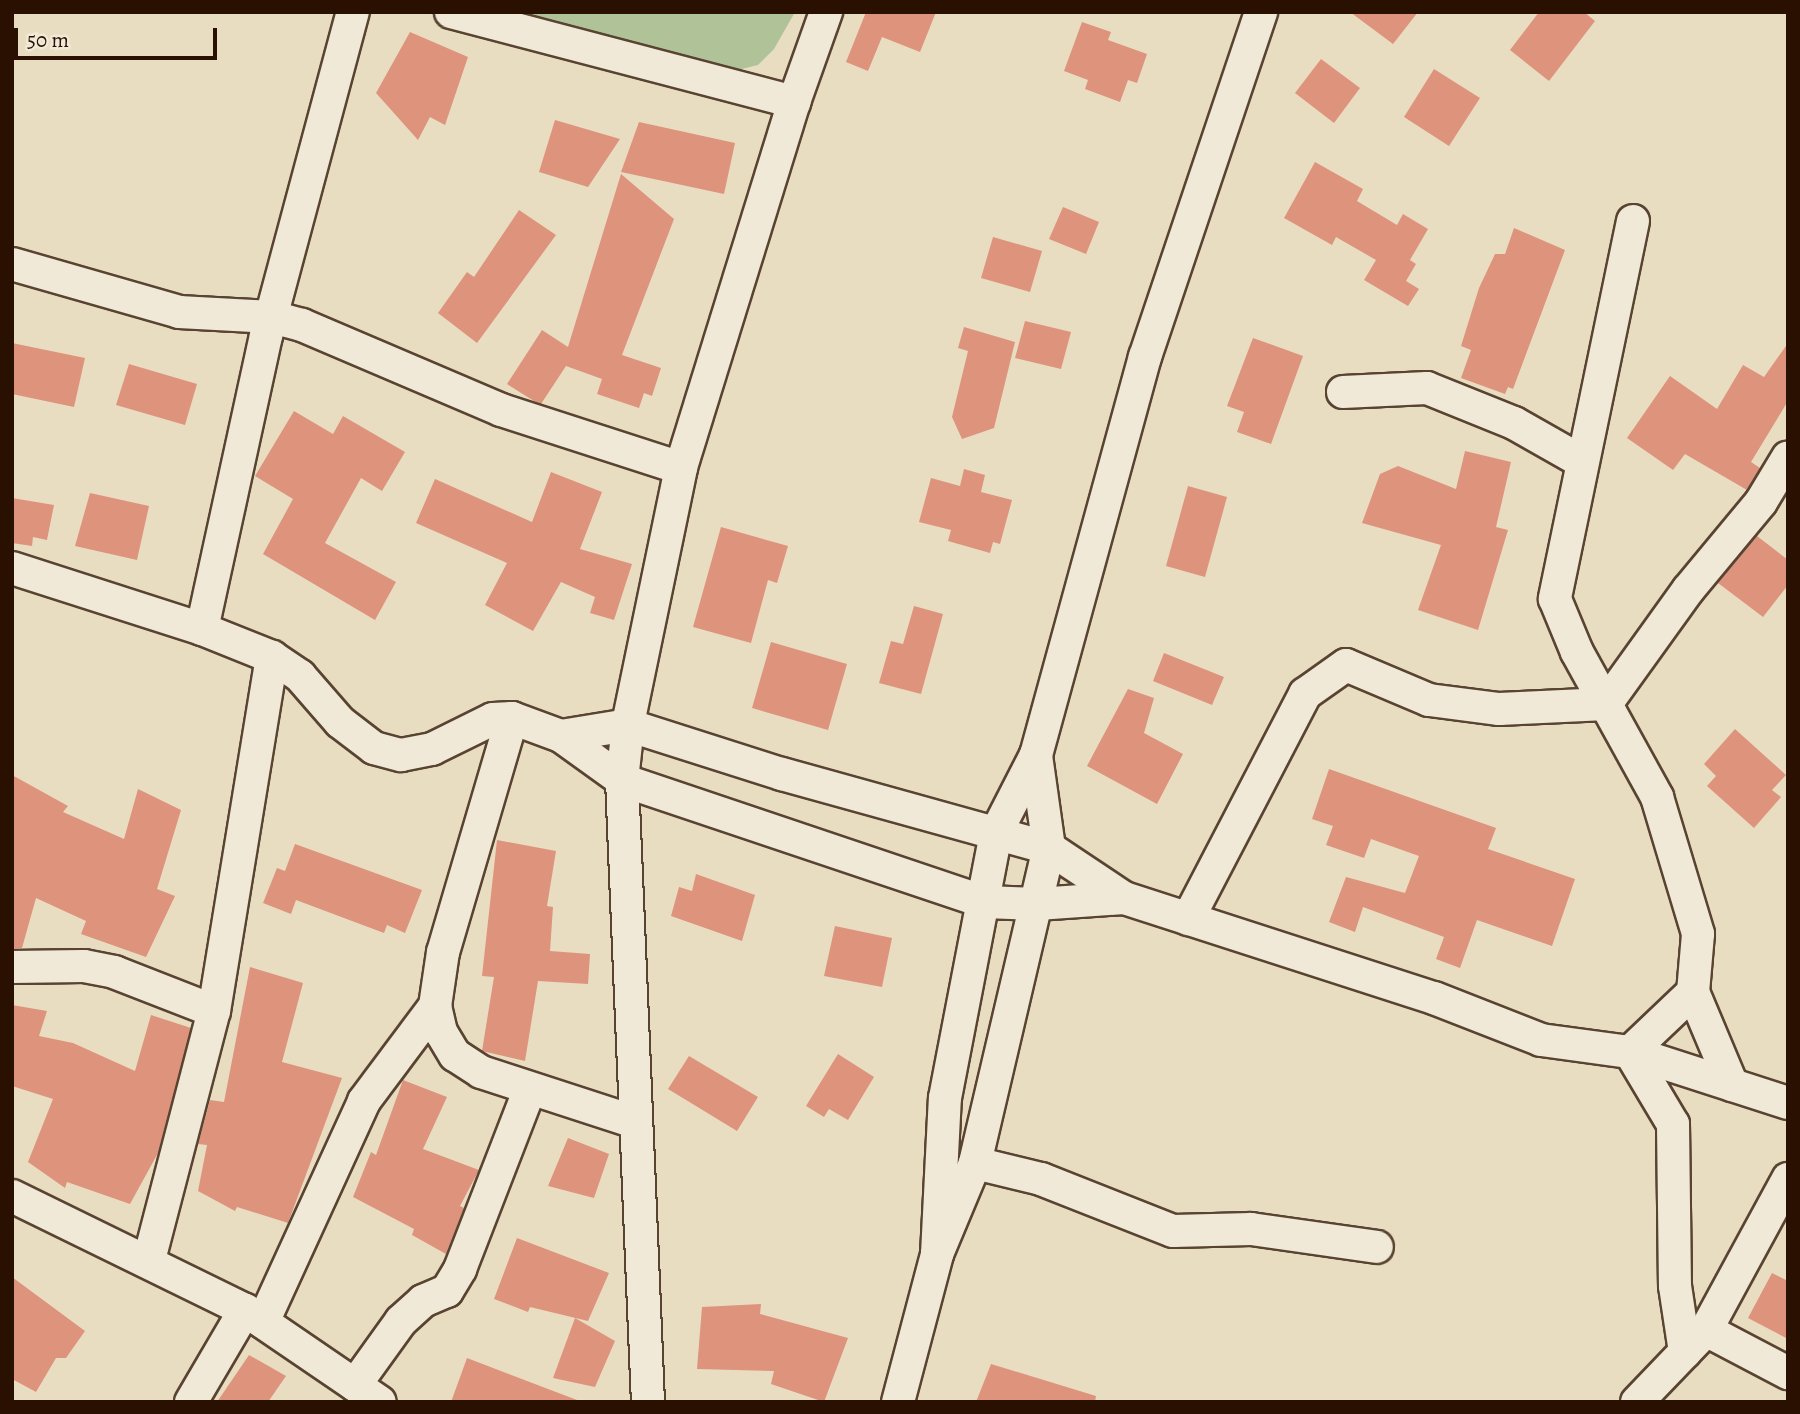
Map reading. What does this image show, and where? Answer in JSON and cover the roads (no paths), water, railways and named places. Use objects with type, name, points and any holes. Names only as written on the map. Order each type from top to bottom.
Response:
[{"type":"street","points":[[202,629],[272,317],[353,12]]},
{"type":"street","points":[[451,12],[794,102]]},
{"type":"street","points":[[648,1402],[622,780],[628,725],[681,468],[794,102],[826,12]]},
{"type":"street","points":[[937,1254],[946,1098],[996,833],[1036,755],[1145,357],[1261,12]]},
{"type":"street","points":[[1633,221],[1581,461],[1555,599],[1577,652],[1657,797],[1682,871],[1698,934],[1693,992],[1732,1085]]},
{"type":"street","points":[[12,264],[179,312],[272,317],[302,325],[513,414],[681,468]]},
{"type":"street","points":[[1343,392],[1427,388],[1514,423],[1581,461]]},
{"type":"street","points":[[1606,704],[1688,590],[1761,502],[1788,457]]},
{"type":"street","points":[[16,573],[202,629],[272,657],[300,676],[340,722],[374,748],[401,755],[432,749],[493,719],[512,718],[561,736],[622,780],[985,902],[1037,904],[1124,898]]},
{"type":"street","points":[[149,1260],[214,1012],[272,657]]},
{"type":"street","points":[[1188,919],[1305,694],[1346,665],[1429,700],[1499,709],[1606,704]]},
{"type":"street","points":[[512,718],[443,952],[435,1006],[441,1032],[455,1055],[481,1072],[529,1091],[635,1122]]},
{"type":"street","points":[[561,736],[628,725],[1049,848],[1124,898],[1434,998],[1541,1040],[1630,1052],[1788,1103]]},
{"type":"street","points":[[898,1402],[937,1254],[975,1163],[1003,1030],[1049,848],[1036,755]]},
{"type":"street","points":[[12,967],[84,966],[114,972],[214,1012]]},
{"type":"street","points":[[1630,1052],[1693,992]]},
{"type":"street","points":[[191,1402],[254,1316],[364,1101],[435,1006]]},
{"type":"street","points":[[1630,1052],[1673,1124],[1675,1286],[1695,1341]]},
{"type":"street","points":[[12,1196],[149,1260],[254,1316],[368,1393],[401,1321],[423,1301],[447,1291],[460,1269],[529,1091]]},
{"type":"street","points":[[975,1163],[1041,1180],[1173,1231],[1251,1229],[1377,1247]]},
{"type":"street","points":[[1637,1402],[1695,1341],[1788,1179]]},
{"type":"street","points":[[1695,1341],[1788,1373]]}]
